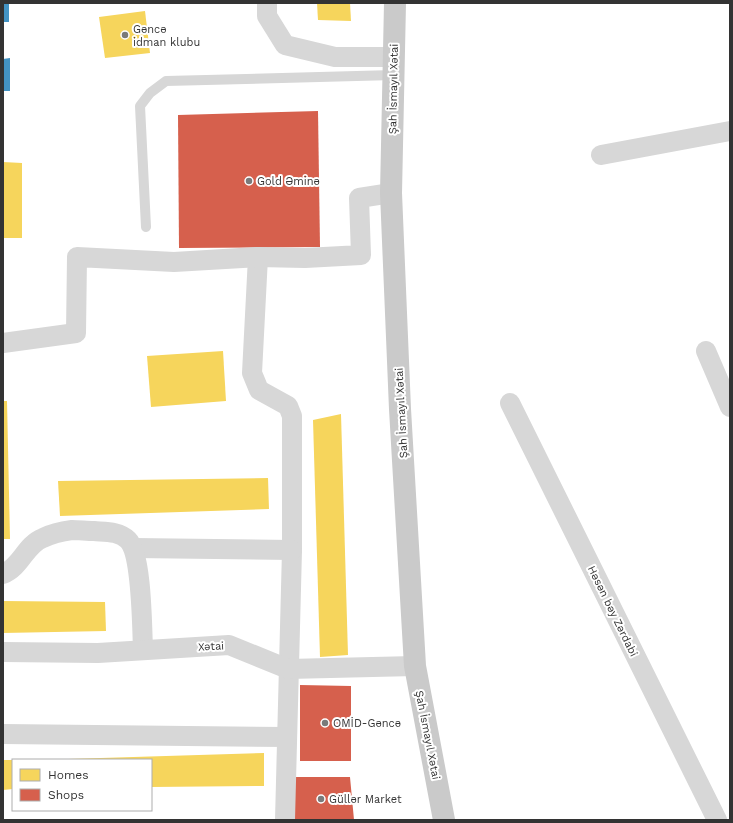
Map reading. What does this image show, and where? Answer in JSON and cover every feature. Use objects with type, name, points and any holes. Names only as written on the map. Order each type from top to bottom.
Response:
[{"type":"main road","name":"Şah İsmayıl Xətai","points":[[395,3],[391,193],[400,409],[415,666],[444,820]]},
{"type":"street","points":[[267,3],[267,16],[285,45],[335,57],[394,66]]},
{"type":"street","points":[[601,155],[730,131]]},
{"type":"street","points":[[3,343],[76,333],[77,257],[174,262],[258,256],[305,258],[361,255],[359,198],[391,193]]},
{"type":"street","points":[[258,256],[252,372],[259,390],[288,406],[292,416],[292,550],[285,820]]},
{"type":"street","points":[[706,351],[730,406]]},
{"type":"street","name":"Həsən bəy Zərdabi","points":[[510,403],[717,820]]},
{"type":"street","points":[[3,574],[8,572],[17,564],[33,545],[42,538],[72,530],[114,532],[127,539],[134,548],[139,578],[143,650]]},
{"type":"street","points":[[134,548],[292,550]]},
{"type":"street","name":"Xətai","points":[[3,652],[98,653],[229,645],[288,669],[415,666]]},
{"type":"street","points":[[3,734],[286,737]]},
{"type":"lane","points":[[146,227],[140,106],[150,93],[166,81],[394,66]]},
{"type":"building: Homes","points":[[317,3],[350,3],[351,21],[318,20]]},
{"type":"building: Homes","name":"Gəncə idman klubu","points":[[145,11],[150,53],[105,58],[99,17]]},
{"type":"building: Homes","points":[[3,162],[22,163],[22,238],[3,238]]},
{"type":"building: Homes","points":[[223,351],[226,401],[151,407],[147,356]]},
{"type":"building: Homes","points":[[3,401],[7,401],[10,539],[3,539]]},
{"type":"building: Homes","points":[[341,414],[348,655],[320,657],[313,420]]},
{"type":"building: Homes","points":[[268,478],[269,509],[60,516],[58,481]]},
{"type":"building: Homes","points":[[3,601],[105,602],[106,631],[3,633]]},
{"type":"building: Homes","points":[[264,753],[264,786],[152,787],[152,759],[68,759]]},
{"type":"building: Homes","points":[[3,760],[12,760],[12,789],[3,790]]},
{"type":"building: Shops","name":"Gold Əminə","points":[[318,111],[320,247],[179,248],[178,115]]},
{"type":"building: Shops","name":"OMİD-Gəncə","points":[[300,685],[351,686],[351,761],[300,761]]},
{"type":"building: Shops","name":"Güllər Market","points":[[289,777],[350,777],[354,820],[291,820]]},
{"type":"building: Schools","points":[[3,3],[9,3],[9,22],[3,22]]},
{"type":"building: Schools","points":[[10,58],[10,91],[3,91],[3,59]]},
{"type":"place","name":"Gəncə idman klubu","points":[[125,35]]},
{"type":"place","name":"Gold Əminə","points":[[249,181]]},
{"type":"place","name":"OMİD-Gəncə","points":[[325,723]]},
{"type":"place","name":"Güllər Market","points":[[321,799]]}]
